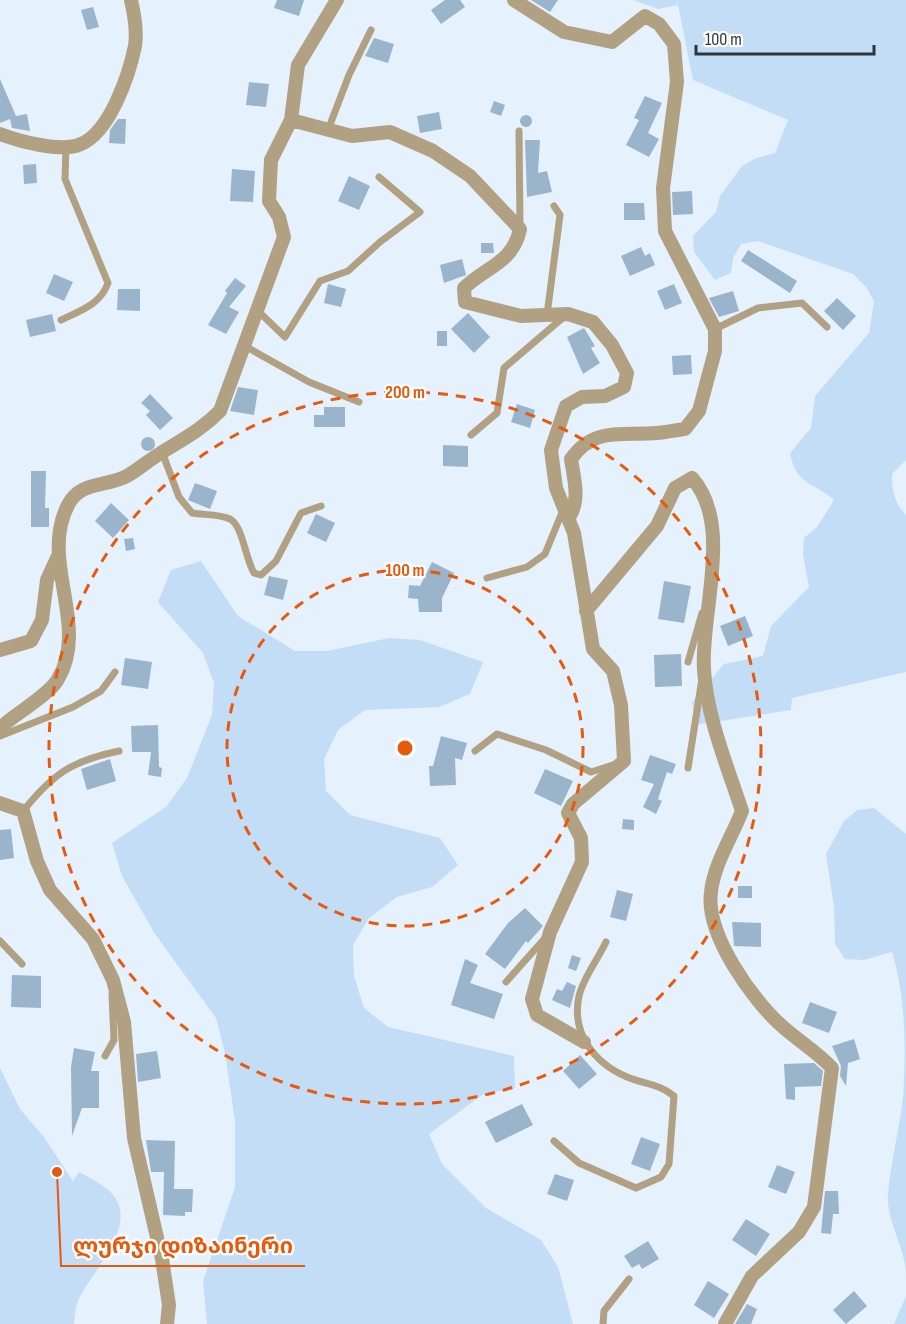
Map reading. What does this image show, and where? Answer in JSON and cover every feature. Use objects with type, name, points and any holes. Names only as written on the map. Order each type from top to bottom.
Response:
[{"type":"street","points":[[0,134],[23,142],[66,146],[81,145],[99,131],[115,106],[135,44],[131,0]]},
{"type":"street","points":[[0,731],[6,723],[58,681],[64,664],[69,635],[58,556],[60,527],[68,504],[84,488],[125,477],[162,452],[201,430],[220,411],[284,237],[279,217],[269,201],[268,189],[271,160],[291,120],[298,65],[337,0]]},
{"type":"street","points":[[514,0],[564,32],[612,42],[645,16],[659,24],[674,44],[677,82],[663,188],[664,231],[715,329],[715,351],[699,411],[686,429],[656,434],[614,432],[581,444],[572,459],[576,494],[574,511],[566,514]]},
{"type":"street","points":[[291,120],[352,136],[390,132],[433,151],[470,176],[520,229],[517,246],[500,263],[479,275],[464,288],[465,302],[520,316],[568,314],[593,322],[612,345],[627,372],[624,387],[605,396],[582,397],[566,406],[551,450],[556,488],[574,533],[593,650],[613,671],[621,705],[624,761],[573,804],[568,813],[581,838],[582,862],[550,932],[532,999],[537,1015],[584,1042]]},
{"type":"street","points":[[586,611],[657,526],[675,488],[692,478],[707,504],[714,570],[704,668],[708,704],[742,811],[716,870],[710,894],[715,930],[740,977],[782,1027],[816,1051],[832,1068],[814,1207],[799,1232],[752,1276],[724,1324]]},
{"type":"street","points":[[0,650],[32,641],[42,620],[47,580],[58,556]]},
{"type":"street","points":[[0,803],[22,811],[37,861],[50,890],[93,939],[113,980],[124,1022],[134,1138],[162,1259],[169,1305],[167,1324]]},
{"type":"lane","points":[[328,130],[349,75],[371,30]]},
{"type":"lane","points":[[519,131],[520,229]]},
{"type":"lane","points":[[61,320],[87,308],[104,295],[108,283],[65,179],[66,146]]},
{"type":"lane","points":[[256,309],[285,337],[320,281],[348,271],[380,242],[420,212],[379,177]]},
{"type":"lane","points":[[547,315],[560,215],[554,206]]},
{"type":"lane","points":[[715,329],[759,308],[802,303],[827,327]]},
{"type":"lane","points":[[471,435],[497,413],[504,368],[568,314]]},
{"type":"lane","points":[[243,345],[309,382],[359,402]]},
{"type":"lane","points":[[162,452],[179,497],[192,513],[229,519],[240,528],[246,559],[254,573],[261,575],[276,561],[301,513],[321,506]]},
{"type":"lane","points":[[487,578],[527,567],[545,554],[566,514]]},
{"type":"lane","points":[[688,662],[714,570]]},
{"type":"lane","points":[[688,768],[704,668]]},
{"type":"lane","points":[[0,736],[65,710],[101,691],[115,672]]},
{"type":"lane","points":[[475,751],[498,734],[546,750],[591,772],[624,761]]},
{"type":"lane","points":[[22,811],[41,789],[70,765],[119,751]]},
{"type":"lane","points":[[506,982],[550,932]]},
{"type":"lane","points":[[0,941],[22,964]]},
{"type":"lane","points":[[554,1141],[579,1163],[636,1188],[661,1177],[669,1164],[674,1096],[663,1086],[625,1076],[600,1060],[584,1042],[577,1018],[579,994],[606,942]]},
{"type":"lane","points":[[105,1056],[114,1040],[111,1009],[113,980]]},
{"type":"lane","points":[[603,1324],[604,1311],[629,1279]]},
{"type":"shaded area","points":[[634,0],[906,0],[906,460],[892,474],[892,486],[894,496],[906,515],[906,672],[792,698],[791,710],[695,725],[692,702],[724,664],[763,656],[771,626],[809,587],[803,555],[804,538],[817,527],[834,500],[801,477],[796,471],[790,453],[811,428],[815,396],[869,333],[874,301],[866,287],[853,274],[758,241],[741,244],[733,258],[731,273],[715,280],[694,252],[693,236],[716,212],[720,196],[742,166],[756,158],[775,153],[788,120],[693,80],[678,5],[658,9]]},
{"type":"shaded area","points":[[201,561],[238,616],[295,651],[327,651],[389,638],[420,640],[483,662],[470,694],[439,707],[365,710],[338,730],[324,759],[326,791],[350,815],[440,838],[458,865],[432,887],[397,897],[369,918],[353,945],[354,976],[364,1008],[388,1027],[514,1056],[515,1088],[482,1095],[429,1134],[442,1164],[486,1208],[541,1240],[558,1267],[573,1324],[207,1324],[203,1281],[235,1187],[235,1121],[225,1053],[216,1018],[155,934],[122,876],[112,843],[166,807],[187,778],[212,715],[214,683],[203,653],[158,602],[171,570]]},
{"type":"shaded area","points":[[874,808],[906,834],[906,1274],[888,1204],[889,1181],[903,1098],[905,1061],[902,1005],[897,969],[892,952],[864,960],[845,959],[835,944],[834,907],[826,854],[844,821],[857,810]]},
{"type":"shaded area","points":[[0,1068],[20,1109],[44,1137],[73,1181],[79,1172],[104,1186],[117,1202],[121,1216],[118,1231],[112,1246],[78,1301],[74,1324],[0,1324]]},
{"type":"shaded area","points":[[906,1296],[906,1324],[894,1324]]},
{"type":"building","points":[[277,0],[304,0],[299,16],[274,8]]},
{"type":"building","points":[[445,0],[460,0],[465,7],[441,24],[431,10]]},
{"type":"building","points":[[531,0],[558,0],[550,12]]},
{"type":"building","points":[[93,7],[99,27],[87,30],[81,10]]},
{"type":"building","points":[[374,38],[394,44],[388,63],[365,56]]},
{"type":"building","points":[[0,79],[16,116],[27,114],[30,131],[12,128],[10,119],[0,123]]},
{"type":"building","points":[[249,82],[269,84],[266,107],[246,105]]},
{"type":"building","points":[[645,96],[662,103],[648,133],[659,139],[649,157],[626,145],[639,120],[634,118]]},
{"type":"building","points":[[494,101],[505,105],[501,116],[490,112]]},
{"type":"building","points":[[439,112],[442,129],[420,133],[417,116]]},
{"type":"building","points":[[528,115],[532,121],[528,127],[524,127],[520,119]]},
{"type":"building","points":[[118,119],[126,119],[125,144],[109,143],[110,130]]},
{"type":"building","points":[[525,140],[540,140],[538,173],[547,171],[552,192],[527,197]]},
{"type":"building","points":[[36,164],[37,183],[24,184],[23,165]]},
{"type":"building","points":[[232,169],[255,171],[253,202],[230,201]]},
{"type":"building","points":[[349,176],[370,186],[359,210],[338,201]]},
{"type":"building","points":[[692,191],[693,214],[673,215],[672,192]]},
{"type":"building","points":[[624,203],[644,203],[645,220],[624,220]]},
{"type":"building","points":[[481,243],[493,243],[494,253],[481,253]]},
{"type":"building","points":[[641,247],[645,256],[650,253],[655,265],[630,276],[621,256]]},
{"type":"building","points":[[748,250],[797,281],[790,293],[741,261]]},
{"type":"building","points":[[462,259],[466,275],[444,283],[440,265]]},
{"type":"building","points":[[54,274],[73,282],[64,301],[46,293]]},
{"type":"building","points":[[235,278],[246,286],[229,307],[239,312],[226,334],[208,325],[227,293],[225,291]]},
{"type":"building","points":[[328,284],[346,289],[341,307],[324,303]]},
{"type":"building","points":[[674,284],[682,303],[665,310],[657,291]]},
{"type":"building","points":[[118,289],[140,289],[140,311],[117,310]]},
{"type":"building","points":[[733,291],[739,311],[719,317],[709,298]]},
{"type":"building","points":[[837,298],[856,316],[843,330],[824,311]]},
{"type":"building","points":[[468,313],[490,337],[474,353],[451,329]]},
{"type":"building","points":[[52,314],[56,331],[30,337],[26,320]]},
{"type":"building","points":[[584,328],[595,346],[591,348],[600,363],[583,374],[567,337]]},
{"type":"building","points":[[437,331],[447,331],[447,346],[437,346]]},
{"type":"building","points":[[691,355],[692,374],[673,375],[672,356]]},
{"type":"building","points":[[238,387],[258,390],[254,415],[230,411]]},
{"type":"building","points":[[150,394],[173,418],[160,430],[146,415],[150,411],[141,403]]},
{"type":"building","points":[[517,404],[535,410],[530,428],[511,422]]},
{"type":"building","points":[[324,407],[345,407],[345,427],[314,427],[314,415],[324,415]]},
{"type":"building","points":[[148,437],[153,439],[155,444],[153,449],[148,451],[143,449],[141,444],[143,439]]},
{"type":"building","points":[[443,445],[468,446],[468,467],[443,466]]},
{"type":"building","points":[[31,471],[46,471],[45,508],[49,508],[49,527],[31,527]]},
{"type":"building","points":[[195,483],[217,491],[210,509],[188,500]]},
{"type":"building","points":[[111,503],[129,520],[113,538],[95,521]]},
{"type":"building","points":[[316,514],[335,523],[326,542],[307,533]]},
{"type":"building","points":[[133,538],[135,549],[126,551],[124,539]]},
{"type":"building","points":[[432,562],[454,573],[442,598],[442,612],[419,612],[418,599],[408,598],[409,585],[420,586]]},
{"type":"building","points":[[269,576],[288,580],[283,600],[264,595]]},
{"type":"building","points":[[664,581],[691,586],[684,623],[658,619]]},
{"type":"building","points":[[745,616],[753,636],[728,646],[720,626]]},
{"type":"building","points":[[681,654],[682,686],[655,687],[654,655]]},
{"type":"building","points":[[125,658],[152,662],[148,689],[121,685]]},
{"type":"building","points":[[158,725],[161,777],[148,775],[151,752],[132,752],[131,726]]},
{"type":"building","points":[[441,736],[467,743],[462,760],[455,758],[456,785],[430,786],[429,766],[433,766]]},
{"type":"building","points":[[650,755],[676,764],[672,774],[667,772],[658,799],[662,801],[656,814],[643,807],[654,784],[641,780]]},
{"type":"building","points":[[110,759],[116,781],[87,790],[81,769]]},
{"type":"building","points":[[545,769],[573,781],[561,806],[534,793]]},
{"type":"building","points":[[623,819],[634,820],[634,830],[622,829]]},
{"type":"building","points":[[11,829],[14,858],[0,860],[0,830]]},
{"type":"building","points":[[738,886],[752,886],[752,898],[738,898]]},
{"type":"building","points":[[617,890],[633,894],[626,921],[610,917]]},
{"type":"building","points":[[525,908],[543,926],[528,943],[526,941],[505,969],[485,954],[508,923]]},
{"type":"building","points":[[732,922],[761,923],[761,947],[734,946]]},
{"type":"building","points":[[572,955],[581,958],[576,971],[568,968]]},
{"type":"building","points":[[465,959],[478,965],[470,983],[503,994],[494,1019],[451,1005]]},
{"type":"building","points":[[12,975],[41,976],[41,1008],[11,1007]]},
{"type":"building","points":[[567,982],[576,986],[570,1008],[552,1000],[557,989],[562,991]]},
{"type":"building","points":[[810,1002],[837,1012],[829,1033],[802,1023]]},
{"type":"building","points":[[854,1039],[860,1059],[848,1063],[846,1086],[840,1076],[841,1066],[832,1046]]},
{"type":"building","points":[[74,1048],[95,1052],[91,1071],[99,1071],[99,1108],[82,1108],[72,1136],[71,1067]]},
{"type":"building","points":[[157,1051],[161,1078],[138,1082],[136,1054]]},
{"type":"building","points":[[580,1055],[597,1074],[579,1089],[563,1071]]},
{"type":"building","points":[[814,1063],[823,1071],[821,1086],[795,1087],[795,1100],[786,1099],[784,1064]]},
{"type":"building","points":[[522,1104],[533,1125],[496,1143],[485,1122]]},
{"type":"building","points":[[641,1137],[660,1144],[650,1171],[631,1164]]},
{"type":"building","points":[[146,1140],[175,1141],[174,1189],[193,1189],[192,1212],[185,1212],[185,1216],[163,1215],[164,1172],[151,1172]]},
{"type":"building","points":[[777,1165],[795,1172],[786,1194],[768,1187]]},
{"type":"building","points":[[555,1174],[574,1180],[567,1201],[547,1194]]},
{"type":"building","points":[[825,1191],[838,1191],[839,1214],[833,1214],[831,1234],[821,1233]]},
{"type":"building","points":[[746,1219],[770,1234],[756,1256],[732,1240]]},
{"type":"building","points":[[648,1241],[659,1259],[642,1269],[639,1264],[632,1268],[624,1256]]},
{"type":"building","points":[[708,1281],[729,1294],[714,1318],[694,1305]]},
{"type":"building","points":[[854,1291],[867,1306],[846,1324],[833,1310]]},
{"type":"building","points":[[747,1304],[757,1309],[751,1324],[735,1324]]},
{"type":"place","name":"ლურჯი დიზაინერი","points":[[57,1172]]}]
